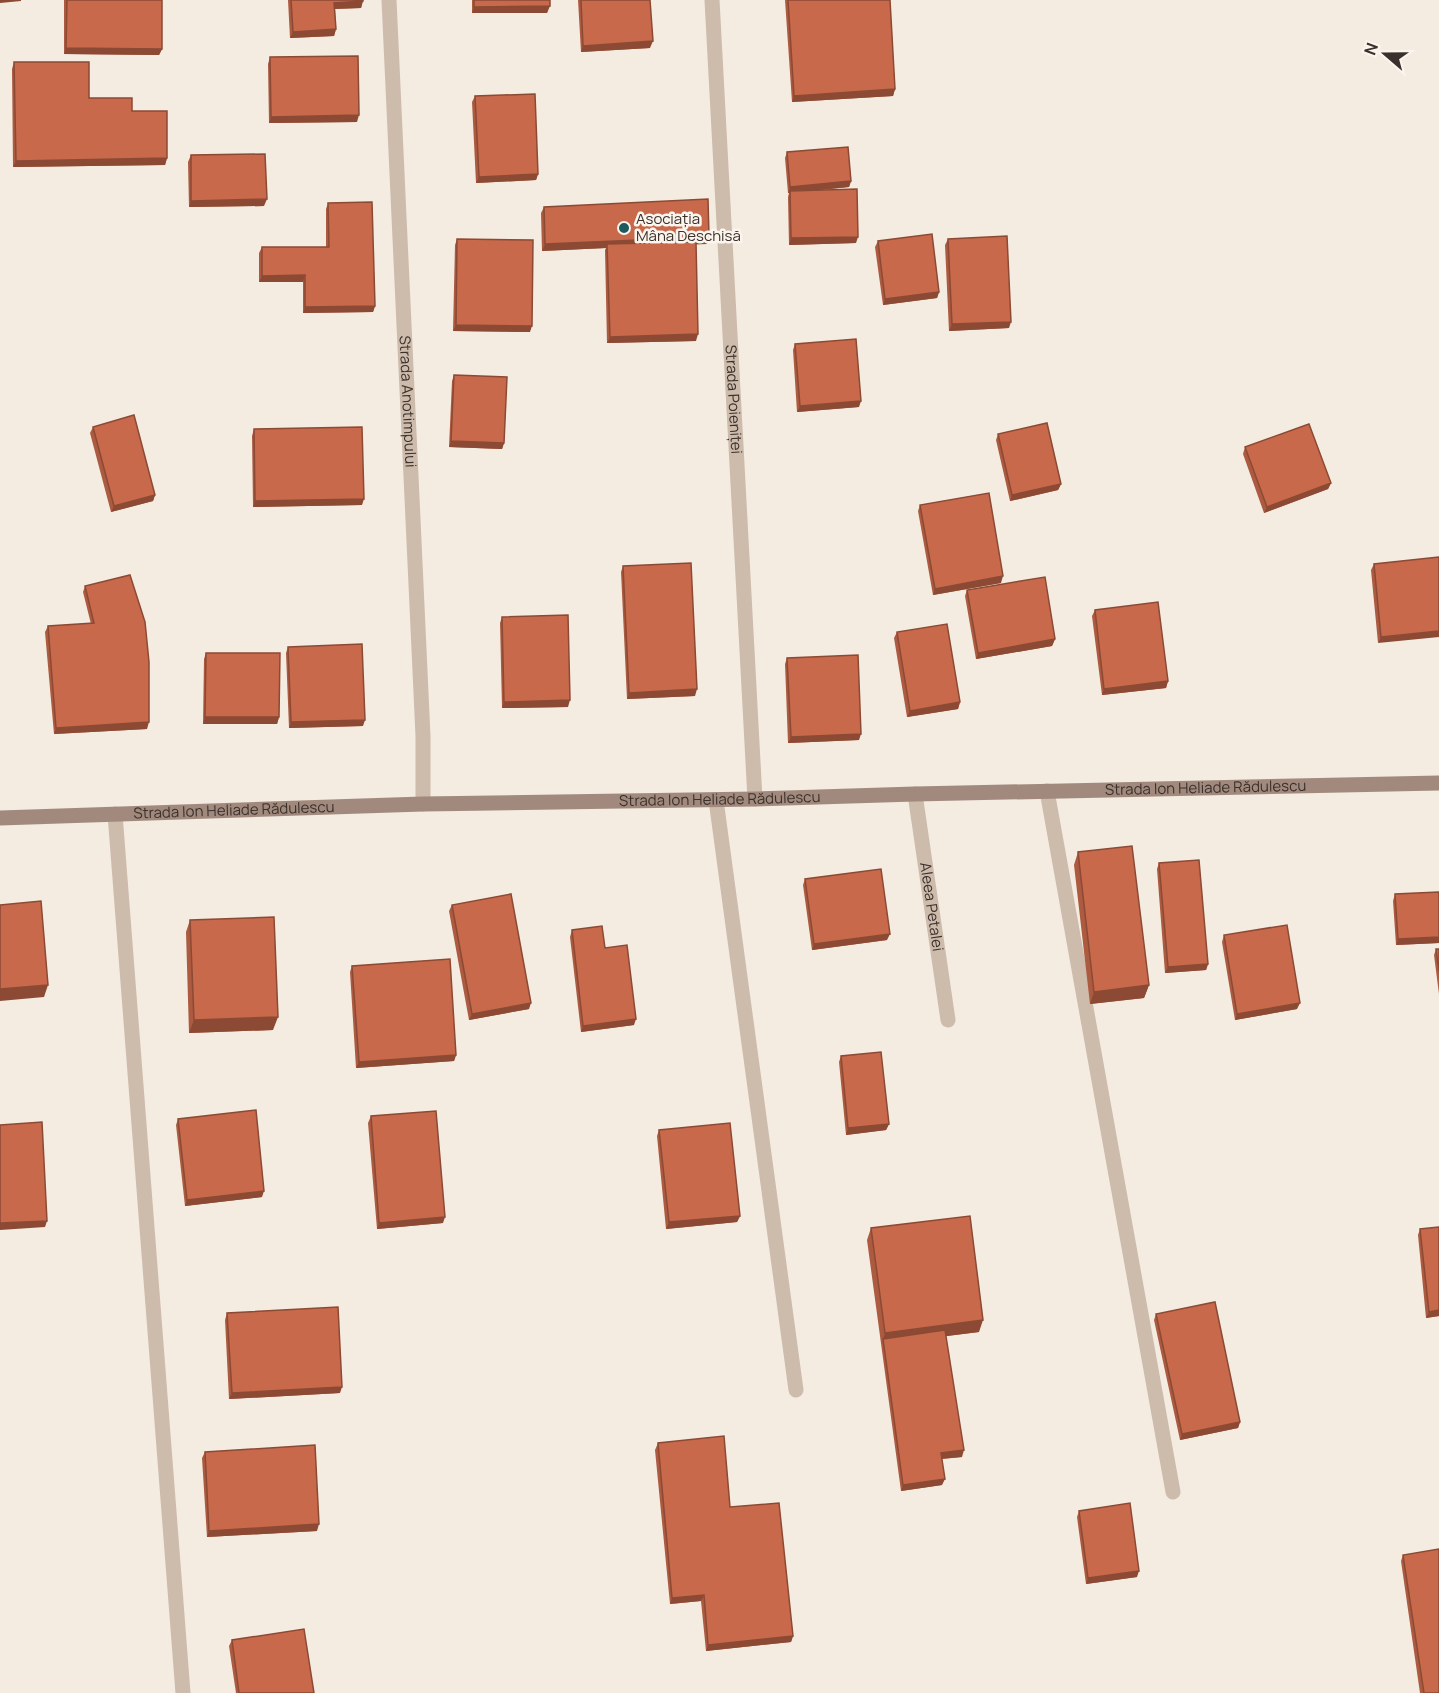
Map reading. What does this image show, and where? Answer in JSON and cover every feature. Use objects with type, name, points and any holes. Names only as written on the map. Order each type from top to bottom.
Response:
[{"type":"street","name":"Strada Anotimpului","points":[[389,0],[423,736],[423,804]]},
{"type":"street","name":"Strada Poieniței","points":[[712,0],[755,799]]},
{"type":"street","name":"Strada Ion Heliade Rădulescu","points":[[0,818],[423,804],[716,800],[1439,783]]},
{"type":"street","points":[[1047,791],[1173,1492]]},
{"type":"street","name":"Aleea Petalei","points":[[915,794],[948,1020]]},
{"type":"street","points":[[716,800],[796,1390]]},
{"type":"street","points":[[116,814],[183,1693]]},
{"type":"building","points":[[67,0],[162,0],[162,49],[66,48]]},
{"type":"building","points":[[291,0],[363,1],[334,3],[336,29],[293,32]]},
{"type":"building","points":[[474,0],[550,0],[550,6],[474,7]]},
{"type":"building","points":[[581,0],[650,0],[653,41],[583,46]]},
{"type":"building","points":[[788,0],[890,0],[895,89],[794,96]]},
{"type":"building","points":[[358,56],[359,115],[271,117],[270,57]]},
{"type":"building","points":[[14,62],[89,62],[89,98],[132,98],[132,111],[167,111],[167,158],[16,161]]},
{"type":"building","points":[[535,94],[538,174],[479,177],[475,96]]},
{"type":"building","points":[[848,147],[851,181],[790,187],[787,152]]},
{"type":"building","points":[[265,154],[267,199],[191,201],[191,155]]},
{"type":"building","points":[[857,189],[858,237],[791,238],[790,191]]},
{"type":"building","name":"Asociația Mâna Deschisă","points":[[708,199],[709,237],[545,244],[544,207]]},
{"type":"building","points":[[372,202],[375,306],[305,307],[305,275],[262,276],[262,247],[329,247],[328,203]]},
{"type":"building","points":[[932,234],[939,292],[885,299],[878,241]]},
{"type":"building","points":[[1007,236],[1011,322],[952,324],[948,239]]},
{"type":"building","points":[[457,239],[533,240],[532,326],[456,325]]},
{"type":"building","points":[[696,242],[698,334],[610,337],[607,244]]},
{"type":"building","points":[[856,339],[861,401],[800,406],[795,344]]},
{"type":"building","points":[[454,375],[507,377],[504,443],[451,441]]},
{"type":"building","points":[[134,415],[155,495],[114,506],[93,427]]},
{"type":"building","points":[[1047,423],[1061,484],[1012,495],[998,434]]},
{"type":"building","points":[[1309,424],[1331,483],[1267,507],[1245,447]]},
{"type":"building","points":[[362,427],[364,499],[255,501],[254,429]]},
{"type":"building","points":[[989,493],[1003,576],[935,589],[920,505]]},
{"type":"building","points":[[1439,557],[1439,631],[1381,637],[1374,564]]},
{"type":"building","points":[[691,563],[697,689],[629,693],[623,566]]},
{"type":"building","points":[[130,575],[145,622],[149,662],[149,722],[56,728],[48,626],[94,623],[85,586]]},
{"type":"building","points":[[1045,577],[1055,639],[978,653],[967,590]]},
{"type":"building","points":[[1158,602],[1168,681],[1104,689],[1095,610]]},
{"type":"building","points":[[568,615],[570,700],[504,702],[502,617]]},
{"type":"building","points":[[947,624],[960,702],[910,711],[897,632]]},
{"type":"building","points":[[362,644],[365,720],[291,722],[288,647]]},
{"type":"building","points":[[206,653],[280,653],[279,717],[205,717]]},
{"type":"building","points":[[858,655],[861,734],[791,737],[787,658]]},
{"type":"building","points":[[1132,846],[1149,985],[1094,992],[1078,852]]},
{"type":"building","points":[[1199,860],[1208,964],[1168,967],[1159,863]]},
{"type":"building","points":[[881,869],[890,934],[814,944],[805,879]]},
{"type":"building","points":[[1439,892],[1439,937],[1398,939],[1395,894]]},
{"type":"building","points":[[511,894],[531,1003],[472,1014],[452,905]]},
{"type":"building","points":[[41,901],[48,985],[0,989],[0,905]]},
{"type":"building","points":[[274,917],[278,1017],[194,1020],[190,920]]},
{"type":"building","points":[[1287,925],[1300,1003],[1237,1014],[1224,935]]},
{"type":"building","points":[[602,926],[605,948],[627,945],[636,1019],[583,1026],[572,930]]},
{"type":"building","points":[[1436,949],[1439,949],[1439,971]]},
{"type":"building","points":[[450,959],[456,1055],[359,1062],[352,966]]},
{"type":"building","points":[[881,1052],[889,1124],[848,1128],[841,1056]]},
{"type":"building","points":[[256,1110],[264,1191],[187,1200],[178,1119]]},
{"type":"building","points":[[436,1111],[445,1217],[379,1223],[371,1116]]},
{"type":"building","points":[[42,1122],[47,1221],[0,1223],[0,1125]]},
{"type":"building","points":[[730,1123],[740,1216],[669,1222],[659,1130]]},
{"type":"building","points":[[970,1216],[983,1320],[885,1333],[871,1228]]},
{"type":"building","points":[[1439,1227],[1439,1310],[1429,1312],[1420,1229]]},
{"type":"building","points":[[1215,1302],[1240,1422],[1182,1434],[1156,1314]]},
{"type":"building","points":[[338,1307],[342,1387],[232,1393],[227,1313]]},
{"type":"building","points":[[945,1330],[964,1450],[941,1453],[945,1479],[903,1485],[883,1339]]},
{"type":"building","points":[[724,1436],[730,1507],[779,1503],[793,1636],[708,1645],[704,1595],[672,1598],[658,1443]]},
{"type":"building","points":[[315,1445],[319,1524],[209,1531],[205,1452]]},
{"type":"building","points":[[1130,1503],[1139,1571],[1088,1578],[1079,1511]]},
{"type":"building","points":[[1439,1549],[1439,1693],[1424,1693],[1403,1555]]},
{"type":"building","points":[[304,1629],[314,1693],[239,1693],[232,1640]]},
{"type":"place","name":"Asociația Mâna Deschisă","points":[[624,228]]}]
